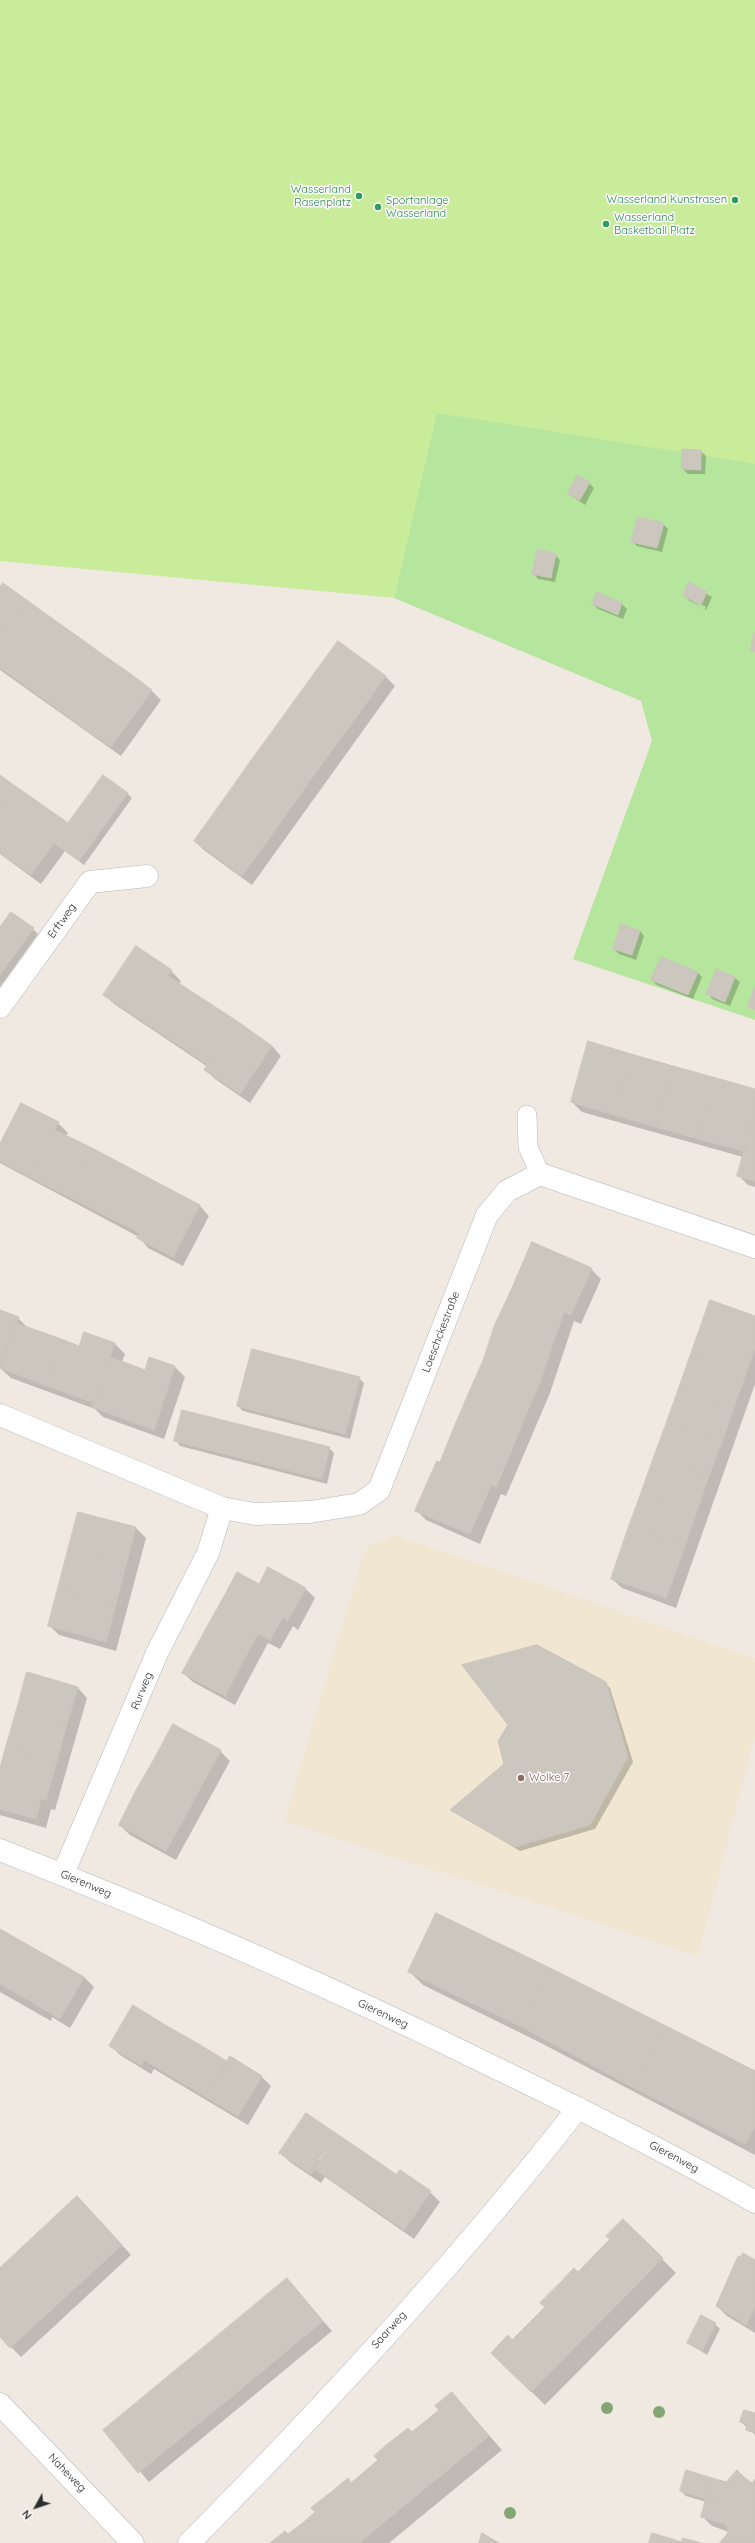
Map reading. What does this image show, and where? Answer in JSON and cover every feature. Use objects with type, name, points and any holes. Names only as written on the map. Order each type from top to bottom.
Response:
[{"type":"street","name":"Erftweg","points":[[0,1007],[90,882],[147,876]]},
{"type":"street","points":[[540,1174],[755,1247]]},
{"type":"street","name":"Loeschckestraße","points":[[222,1508],[255,1514],[284,1514],[359,1504],[379,1490],[487,1215],[507,1191],[540,1174]]},
{"type":"street","points":[[0,1415],[222,1508]]},
{"type":"street","name":"Rurweg","points":[[63,1874],[157,1653],[208,1553],[222,1508]]},
{"type":"street","name":"Gierenweg","points":[[0,1850],[63,1874],[245,1951],[392,2017],[686,2162],[755,2202]]},
{"type":"street","name":"Saarweg","points":[[189,2543],[287,2444],[390,2330],[534,2165],[578,2108]]},
{"type":"street","name":"Naheweg","points":[[0,2404],[133,2543]]},
{"type":"lane","points":[[527,1115],[528,1146],[540,1174]]},
{"type":"shaded area","name":"Wolke 7","points":[[395,1535],[755,1658],[755,1735],[698,1956],[284,1821],[365,1549],[375,1543]]},
{"type":"green space","name":"Sportanlage Wasserland","points":[[0,0],[755,0],[755,464],[437,413],[394,598],[0,561]]},
{"type":"green space","points":[[436,413],[755,454],[755,1020],[573,959],[652,741],[641,701],[394,598]]},
{"type":"building","points":[[682,449],[701,450],[701,470],[682,469]]},
{"type":"building","points":[[577,475],[590,482],[580,500],[568,494]]},
{"type":"building","points":[[638,517],[664,523],[657,548],[631,542]]},
{"type":"building","points":[[538,549],[556,554],[551,578],[532,574]]},
{"type":"building","points":[[689,582],[707,592],[701,605],[683,596]]},
{"type":"building","points":[[3,583],[28,601],[0,640],[0,587]]},
{"type":"building","points":[[597,592],[622,603],[618,615],[592,604]]},
{"type":"building","points":[[28,601],[53,619],[12,676],[0,668],[0,640]]},
{"type":"building","points":[[53,619],[77,636],[37,694],[12,676]]},
{"type":"building","points":[[755,633],[755,652],[751,651]]},
{"type":"building","points":[[77,636],[102,654],[61,712],[37,694]]},
{"type":"building","points":[[338,641],[386,676],[357,716],[309,681]]},
{"type":"building","points":[[102,654],[128,672],[86,730],[61,712]]},
{"type":"building","points":[[128,672],[152,690],[111,747],[86,730]]},
{"type":"building","points":[[309,681],[357,716],[328,756],[280,721]]},
{"type":"building","points":[[280,721],[328,756],[299,796],[251,761]]},
{"type":"building","points":[[251,761],[299,796],[271,836],[222,802]]},
{"type":"building","points":[[0,775],[15,786],[0,807]]},
{"type":"building","points":[[103,775],[128,793],[79,861],[54,843]]},
{"type":"building","points":[[15,786],[41,804],[4,856],[0,853],[0,807]]},
{"type":"building","points":[[222,802],[271,836],[242,876],[194,841]]},
{"type":"building","points":[[41,804],[68,823],[31,875],[4,856]]},
{"type":"building","points":[[11,912],[34,928],[0,975],[0,927]]},
{"type":"building","points":[[621,924],[640,931],[632,955],[613,949]]},
{"type":"building","points":[[136,946],[172,970],[139,1019],[103,995]]},
{"type":"building","points":[[661,957],[698,972],[688,995],[651,980]]},
{"type":"building","points":[[717,969],[735,977],[725,1002],[706,994]]},
{"type":"building","points":[[168,976],[203,999],[174,1042],[139,1019]]},
{"type":"building","points":[[755,986],[755,1010],[748,1007]]},
{"type":"building","points":[[203,999],[237,1021],[208,1065],[174,1042]]},
{"type":"building","points":[[237,1021],[272,1046],[240,1094],[204,1070]]},
{"type":"building","points":[[588,1041],[631,1054],[614,1115],[571,1102]]},
{"type":"building","points":[[631,1054],[673,1066],[656,1127],[614,1115]]},
{"type":"building","points":[[673,1066],[716,1078],[698,1139],[656,1127]]},
{"type":"building","points":[[716,1078],[755,1089],[755,1112],[743,1151],[698,1139]]},
{"type":"building","points":[[21,1103],[59,1122],[30,1177],[0,1161],[0,1144]]},
{"type":"building","points":[[755,1116],[755,1181],[737,1176]]},
{"type":"building","points":[[55,1130],[92,1148],[67,1196],[30,1177]]},
{"type":"building","points":[[92,1148],[128,1167],[104,1215],[67,1196]]},
{"type":"building","points":[[128,1167],[164,1186],[140,1233],[104,1215]]},
{"type":"building","points":[[164,1186],[200,1205],[173,1257],[137,1238]]},
{"type":"building","points":[[532,1242],[592,1268],[571,1315],[512,1289]]},
{"type":"building","points":[[512,1289],[564,1312],[551,1349],[495,1325]]},
{"type":"building","points":[[710,1300],[755,1316],[755,1347],[747,1371],[692,1351]]},
{"type":"building","points":[[0,1310],[19,1317],[2,1363],[0,1363]]},
{"type":"building","points":[[16,1323],[64,1340],[47,1386],[0,1368]]},
{"type":"building","points":[[495,1325],[551,1349],[540,1383],[484,1359]]},
{"type":"building","points":[[84,1332],[115,1343],[94,1403],[47,1386],[64,1340],[79,1346]]},
{"type":"building","points":[[252,1349],[360,1377],[345,1434],[237,1406]]},
{"type":"building","points":[[692,1351],[747,1371],[734,1407],[679,1388]]},
{"type":"building","points":[[110,1357],[145,1370],[149,1357],[175,1366],[154,1430],[92,1407]]},
{"type":"building","points":[[484,1359],[540,1383],[525,1417],[469,1393]]},
{"type":"building","points":[[679,1388],[734,1407],[723,1439],[668,1419]]},
{"type":"building","points":[[469,1393],[525,1417],[511,1452],[454,1428]]},
{"type":"building","points":[[182,1410],[330,1447],[322,1479],[174,1441]]},
{"type":"building","points":[[668,1419],[723,1439],[709,1476],[654,1457]]},
{"type":"building","points":[[454,1428],[511,1452],[496,1487],[440,1463]]},
{"type":"building","points":[[654,1457],[709,1476],[697,1511],[642,1491]]},
{"type":"building","points":[[437,1461],[491,1485],[470,1534],[415,1511]]},
{"type":"building","points":[[642,1491],[697,1511],[685,1546],[629,1526]]},
{"type":"building","points":[[78,1512],[136,1527],[126,1565],[68,1550]]},
{"type":"building","points":[[629,1526],[685,1546],[666,1598],[611,1579]]},
{"type":"building","points":[[68,1550],[126,1565],[116,1604],[58,1588]]},
{"type":"building","points":[[268,1567],[306,1588],[288,1620],[283,1617],[270,1640],[216,1611],[237,1572],[259,1584]]},
{"type":"building","points":[[58,1588],[116,1604],[106,1642],[48,1626]]},
{"type":"building","points":[[216,1611],[258,1634],[241,1665],[199,1642]]},
{"type":"building","points":[[199,1642],[241,1665],[225,1696],[182,1673]]},
{"type":"building","points":[[537,1645],[606,1682],[628,1757],[590,1825],[515,1847],[450,1810],[504,1764],[498,1741],[508,1725],[462,1665]]},
{"type":"building","points":[[27,1672],[78,1687],[67,1724],[17,1709]]},
{"type":"building","points":[[17,1709],[67,1724],[57,1761],[6,1747]]},
{"type":"building","points":[[173,1724],[221,1750],[203,1783],[155,1758]]},
{"type":"building","points":[[6,1747],[57,1761],[46,1800],[41,1799],[36,1819],[0,1809],[0,1768]]},
{"type":"building","points":[[155,1758],[203,1783],[185,1817],[136,1791]]},
{"type":"building","points":[[136,1791],[185,1817],[166,1851],[119,1825]]},
{"type":"building","points":[[436,1913],[550,1968],[522,2027],[408,1972]]},
{"type":"building","points":[[0,1929],[53,1959],[30,2001],[0,1984]]},
{"type":"building","points":[[53,1959],[84,1977],[60,2019],[30,2001]]},
{"type":"building","points":[[550,1968],[666,2026],[634,2088],[522,2027]]},
{"type":"building","points":[[133,2005],[165,2025],[141,2065],[109,2046]]},
{"type":"building","points":[[165,2025],[197,2043],[176,2079],[144,2060]]},
{"type":"building","points":[[666,2026],[755,2071],[755,2126],[745,2144],[634,2088]]},
{"type":"building","points":[[197,2043],[228,2062],[206,2097],[176,2079]]},
{"type":"building","points":[[230,2056],[262,2076],[238,2116],[206,2097]]},
{"type":"building","points":[[306,2113],[337,2134],[311,2174],[279,2153]]},
{"type":"building","points":[[337,2134],[368,2155],[344,2189],[313,2168]]},
{"type":"building","points":[[368,2155],[397,2175],[374,2209],[344,2189]]},
{"type":"building","points":[[400,2170],[431,2191],[404,2230],[374,2209]]},
{"type":"building","points":[[77,2196],[122,2245],[10,2348],[0,2337],[0,2268]]},
{"type":"building","points":[[623,2219],[663,2258],[597,2325],[557,2286],[574,2268],[578,2272],[610,2239],[606,2236]]},
{"type":"building","points":[[743,2253],[755,2260],[755,2307],[746,2325],[716,2306],[738,2256],[740,2257]]},
{"type":"building","points":[[287,2278],[323,2321],[229,2399],[193,2356]]},
{"type":"building","points":[[557,2286],[597,2325],[531,2392],[491,2353],[508,2335],[512,2340],[545,2307],[540,2303]]},
{"type":"building","points":[[701,2315],[716,2323],[702,2351],[687,2343]]},
{"type":"building","points":[[193,2356],[229,2399],[138,2473],[103,2430]]},
{"type":"building","points":[[452,2392],[489,2436],[427,2487],[389,2443],[408,2428],[412,2432],[439,2410],[435,2406]]},
{"type":"building","points":[[744,2410],[751,2412],[747,2424],[740,2422]]},
{"type":"building","points":[[751,2412],[755,2413],[755,2433],[746,2430]]},
{"type":"building","points":[[389,2443],[427,2487],[365,2538],[329,2494],[348,2478],[351,2483],[378,2460],[374,2456]]},
{"type":"building","points":[[686,2470],[712,2478],[706,2499],[680,2491]]},
{"type":"building","points":[[737,2470],[744,2477],[737,2485],[727,2482]]},
{"type":"building","points":[[744,2477],[752,2483],[755,2479],[755,2521],[742,2510],[706,2499],[712,2478],[737,2485]]},
{"type":"building","points":[[329,2494],[365,2538],[360,2543],[270,2543],[285,2531],[288,2534],[304,2522],[315,2512],[311,2508]]},
{"type":"building","points":[[706,2499],[742,2510],[755,2521],[755,2543],[730,2543],[724,2538],[728,2533],[727,2525],[701,2517]]},
{"type":"building","points":[[482,2533],[499,2543],[479,2543]]},
{"type":"building","points":[[652,2533],[682,2542],[649,2543]]},
{"type":"building","points":[[683,2538],[701,2543],[681,2543]]},
{"type":"building","points":[[724,2538],[730,2543],[720,2543]]},
{"type":"place","name":"Wasserland Rasenplatz","points":[[359,196]]},
{"type":"place","name":"Wasserland Kunstrasen","points":[[735,200]]},
{"type":"place","name":"Sportanlage Wasserland","points":[[378,207]]},
{"type":"place","name":"Wasserland Basketball Platz","points":[[606,224]]},
{"type":"place","name":"Wolke 7","points":[[521,1778]]}]
